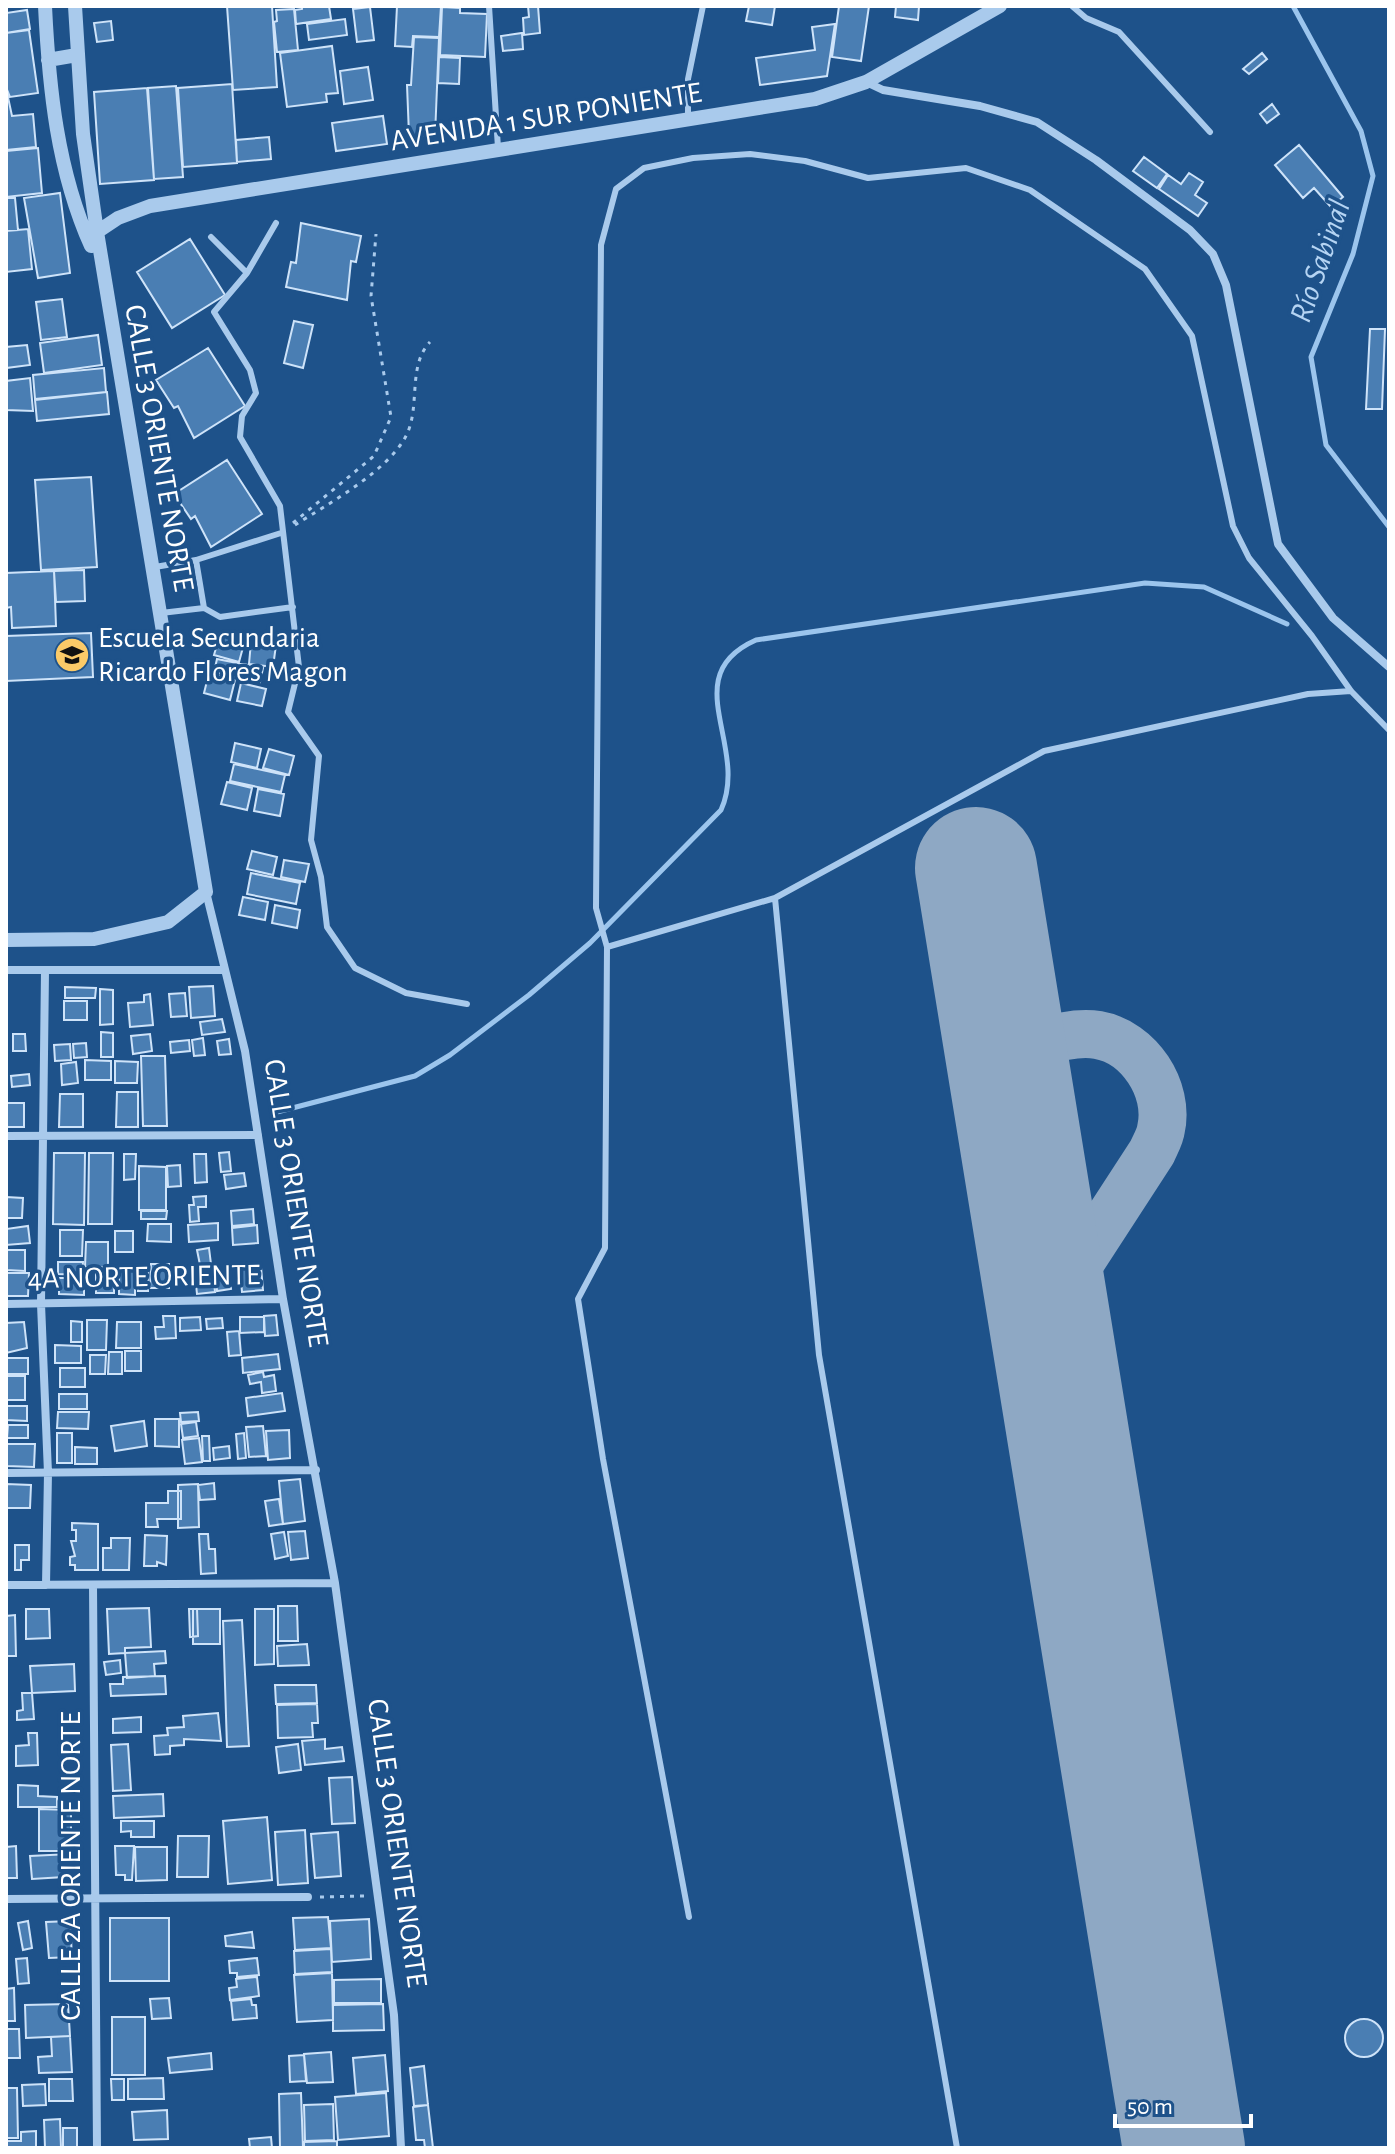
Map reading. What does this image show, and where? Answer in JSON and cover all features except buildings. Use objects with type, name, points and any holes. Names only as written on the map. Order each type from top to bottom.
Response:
[{"type":"street","name":"CALLE 3 ORIENTE NORTE","points":[[45,6],[48,60],[65,173],[92,235],[103,272],[155,567],[206,892],[245,1051],[283,1299],[335,1583],[394,2015],[401,2148]]},
{"type":"street","name":"CALLE 3 ORIENTE NORTE","points":[[75,6],[92,235]]},
{"type":"street","name":"AVENIDA 1 SUR PONIENTE","points":[[92,235],[118,218],[150,206],[815,99],[866,82],[1000,6]]},
{"type":"street","points":[[48,60],[77,55]]},
{"type":"street","points":[[866,82],[883,90],[980,106],[1037,122],[1096,160],[1190,230],[1213,254],[1226,285],[1278,544],[1333,618],[1389,667]]},
{"type":"street","points":[[6,940],[94,939],[168,922],[206,892]]},
{"type":"street","points":[[6,970],[223,970]]},
{"type":"street","points":[[45,971],[41,1304],[48,1473],[46,1585]]},
{"type":"street","points":[[6,1136],[258,1135]]},
{"type":"street","name":"4A NORTE ORIENTE","points":[[6,1304],[283,1299]]},
{"type":"street","points":[[6,1473],[316,1470]]},
{"type":"street","points":[[6,1585],[335,1583]]},
{"type":"street","name":"CALLE 2A ORIENTE NORTE","points":[[93,1585],[97,2148]]},
{"type":"street","points":[[6,1899],[308,1897]]},
{"type":"lane","points":[[489,6],[499,152]]},
{"type":"lane","points":[[688,120],[688,79],[703,6]]},
{"type":"lane","points":[[1072,6],[1086,18],[1119,32],[1210,132]]},
{"type":"lane","points":[[689,1917],[603,1459],[578,1299],[605,1248],[606,944],[598,920],[601,245],[616,189],[644,168],[693,158],[750,154],[805,161],[868,178],[966,168],[1030,190],[1145,269],[1192,336],[1233,526],[1249,558],[1312,636],[1351,691],[1389,730]]},
{"type":"lane","points":[[276,223],[247,273],[214,312],[250,370],[256,393],[242,416],[240,437],[280,506],[299,667],[288,712],[319,756],[311,840],[321,877],[327,927],[355,968],[406,993],[467,1004]]},
{"type":"lane","points":[[211,237],[247,273]]},
{"type":"lane","points":[[155,567],[196,560],[281,533]]},
{"type":"lane","points":[[196,560],[204,608]]},
{"type":"lane","points":[[161,613],[204,608],[220,617],[293,607]]},
{"type":"lane","points":[[606,944],[775,898],[932,816],[1044,751],[1308,694],[1351,691]]},
{"type":"lane","points":[[775,898],[819,1355],[938,2022],[957,2148]]},
{"type":"path","points":[[281,533],[374,456],[391,417],[371,296],[376,234]]},
{"type":"path","points":[[281,533],[348,490],[384,462],[407,436],[418,354],[430,342]]},
{"type":"path","points":[[308,1897],[379,1896]]},
{"type":"waterway","name":"Río Sabinal","points":[[1293,6],[1361,131],[1373,176],[1353,254],[1311,357],[1326,445],[1389,527]]},
{"type":"waterway","points":[[277,1112],[415,1076],[450,1055],[529,995],[590,943],[721,810],[728,786],[717,693],[720,673],[732,655],[756,640],[1145,583],[1204,587],[1287,624]]},
{"type":"taxiway","points":[[1006,1051],[1075,1035],[1098,1035],[1113,1039],[1138,1057],[1156,1084],[1161,1098],[1161,1129],[1152,1152],[1048,1312]]},
{"type":"runway","points":[[976,868],[1184,2148]]},
{"type":"place","name":"Escuela Secundaria Ricardo Flores Magon","points":[[72,655]]}]
